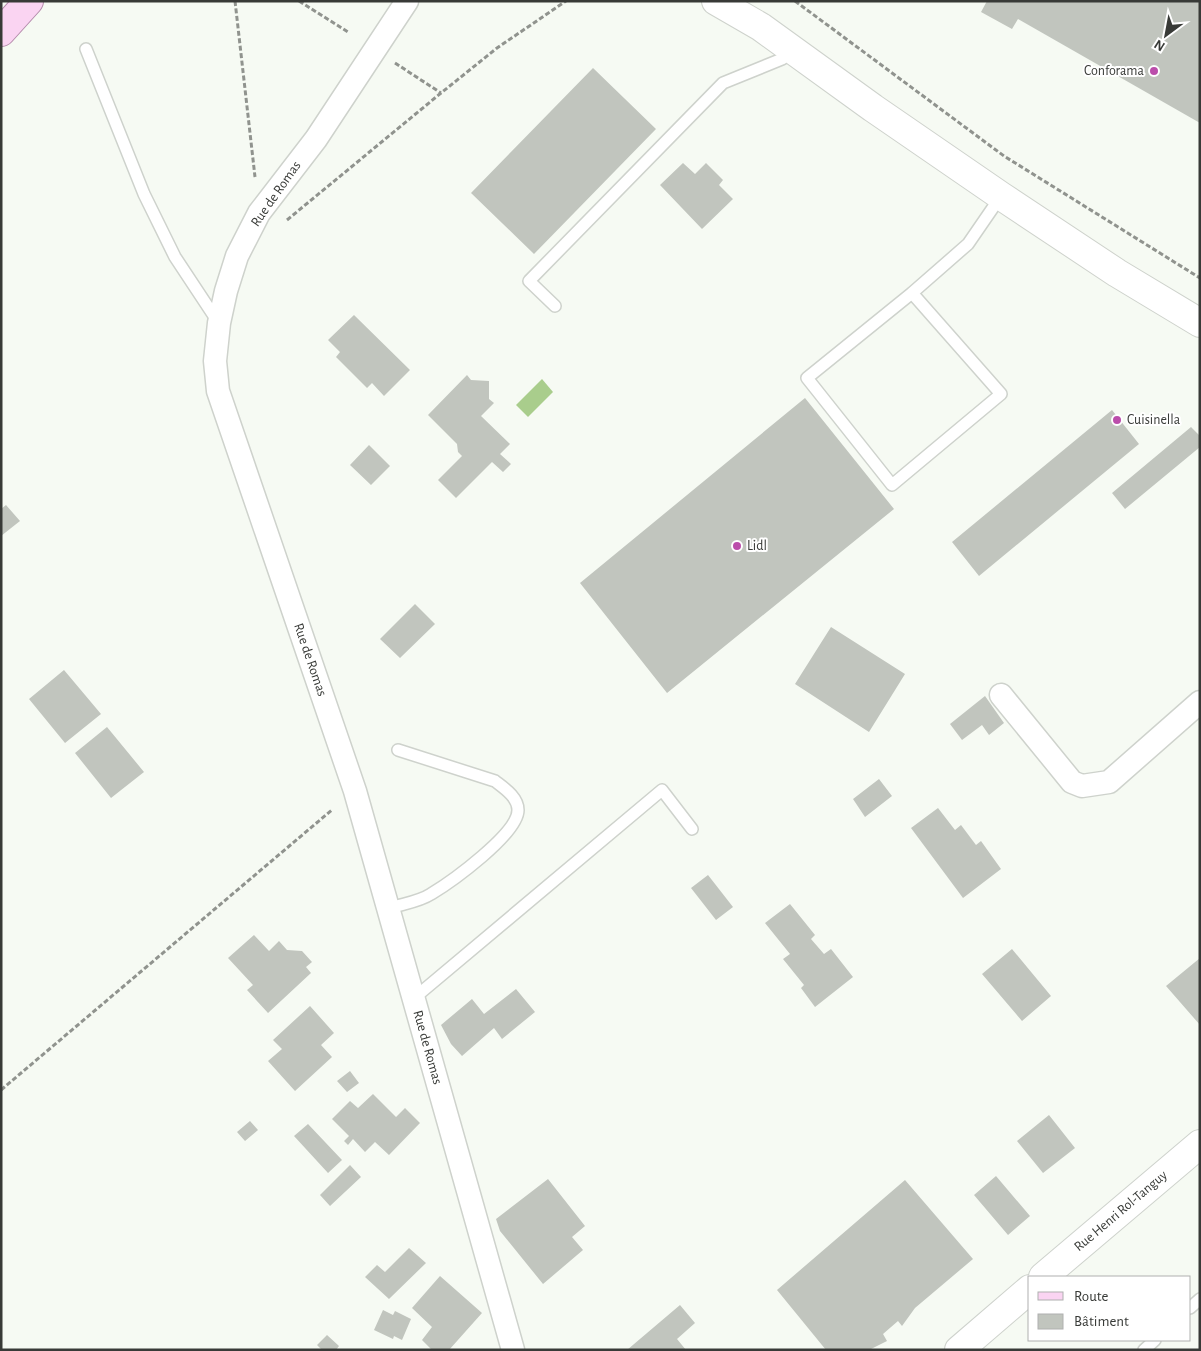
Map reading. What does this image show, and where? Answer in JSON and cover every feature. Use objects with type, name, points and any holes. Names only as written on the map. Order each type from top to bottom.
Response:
[{"type":"main road","points":[[1,32],[29,1]]},
{"type":"main road","points":[[716,1],[761,27],[1001,196],[1117,273],[1200,323]]},
{"type":"main road","name":"Rue Henri Rol-Tanguy","points":[[1044,1276],[1200,1144]]},
{"type":"main road","points":[[959,1350],[1028,1291]]},
{"type":"street","name":"Rue de Romas","points":[[404,3],[316,139],[259,213],[237,256],[226,291],[219,323],[215,361],[218,391],[355,791],[512,1350]]},
{"type":"street","points":[[1000,695],[1072,782],[1082,786],[1109,782],[1200,702]]},
{"type":"lane","points":[[86,49],[144,194],[174,257],[219,323]]},
{"type":"lane","points":[[555,306],[529,281],[723,83],[782,59],[793,50]]},
{"type":"lane","points":[[912,293],[1001,394],[892,485],[807,378],[912,293],[968,244],[1001,196]]},
{"type":"lane","points":[[387,909],[430,895],[469,868],[503,838],[516,818],[518,809],[508,791],[495,780],[398,750]]},
{"type":"lane","points":[[413,999],[662,790],[692,829]]},
{"type":"path","points":[[235,1],[259,213]]},
{"type":"path","points":[[299,1],[348,32]]},
{"type":"path","points":[[282,225],[497,48],[566,1]]},
{"type":"path","points":[[795,1],[1004,156],[1200,278]]},
{"type":"path","points":[[391,60],[441,93]]},
{"type":"path","points":[[1,1090],[355,791]]},
{"type":"shaded area","points":[[542,379],[553,392],[528,417],[516,405]]},
{"type":"building","name":"Conforama","points":[[987,1],[1200,1],[1200,123],[1018,19],[1012,29],[981,12]]},
{"type":"building","points":[[593,68],[656,129],[534,254],[471,193]]},
{"type":"building","points":[[683,163],[695,174],[706,163],[723,180],[719,185],[733,199],[702,229],[660,185]]},
{"type":"building","points":[[354,315],[410,370],[384,396],[372,383],[367,388],[336,357],[340,352],[328,340]]},
{"type":"building","points":[[467,375],[471,380],[489,381],[489,399],[494,403],[481,416],[510,444],[500,454],[511,464],[503,472],[492,462],[456,498],[438,480],[462,456],[458,452],[457,444],[428,415]]},
{"type":"building","name":"Lidl","points":[[805,398],[894,509],[667,693],[580,583]]},
{"type":"building","points":[[1112,410],[1139,444],[979,576],[952,542]]},
{"type":"building","points":[[1191,427],[1200,436],[1200,447],[1125,509],[1112,493]]},
{"type":"building","points":[[369,445],[390,466],[371,485],[350,465]]},
{"type":"building","points":[[6,505],[20,521],[1,536],[1,509]]},
{"type":"building","points":[[415,604],[435,624],[400,658],[380,639]]},
{"type":"building","points":[[831,627],[905,674],[869,732],[795,684]]},
{"type":"building","points":[[64,670],[101,714],[65,743],[29,699]]},
{"type":"building","points":[[985,696],[1004,723],[989,735],[982,725],[962,740],[950,724]]},
{"type":"building","points":[[107,727],[144,772],[111,798],[75,753]]},
{"type":"building","points":[[879,779],[892,796],[865,817],[853,799]]},
{"type":"building","points":[[938,808],[955,830],[961,825],[976,845],[981,841],[1001,869],[963,898],[911,828]]},
{"type":"building","points":[[708,875],[733,907],[716,920],[691,888]]},
{"type":"building","points":[[790,904],[815,935],[811,939],[824,954],[831,949],[853,977],[815,1007],[801,988],[804,985],[783,959],[790,954],[765,923]]},
{"type":"building","points":[[254,935],[269,951],[279,941],[287,950],[302,951],[312,962],[306,967],[311,973],[268,1013],[247,990],[253,985],[228,958]]},
{"type":"building","points":[[1012,949],[1051,996],[1022,1021],[982,974]]},
{"type":"building","points":[[1200,958],[1200,1025],[1166,986]]},
{"type":"building","points":[[516,989],[535,1012],[502,1039],[494,1028],[462,1056],[451,1044],[441,1025],[472,999],[484,1014]]},
{"type":"building","points":[[310,1006],[334,1033],[321,1045],[332,1057],[295,1091],[268,1061],[282,1049],[273,1040]]},
{"type":"building","points":[[350,1071],[359,1083],[347,1092],[337,1081]]},
{"type":"building","points":[[373,1094],[396,1117],[405,1108],[420,1123],[389,1155],[375,1142],[365,1152],[353,1139],[348,1145],[344,1141],[349,1136],[332,1119],[350,1101],[358,1108]]},
{"type":"building","points":[[1049,1115],[1075,1148],[1043,1173],[1017,1141]]},
{"type":"building","points":[[250,1121],[258,1130],[245,1141],[237,1132]]},
{"type":"building","points":[[308,1124],[342,1160],[328,1173],[294,1136]]},
{"type":"building","points":[[350,1165],[361,1177],[330,1206],[320,1195]]},
{"type":"building","points":[[996,1176],[1030,1216],[1008,1235],[974,1195]]},
{"type":"building","points":[[548,1179],[585,1226],[572,1237],[583,1250],[543,1284],[500,1231],[496,1219]]},
{"type":"building","points":[[905,1180],[973,1259],[915,1308],[902,1326],[898,1321],[883,1334],[887,1341],[869,1350],[826,1350],[777,1290]]},
{"type":"building","points":[[409,1248],[426,1263],[389,1299],[365,1277],[377,1265],[385,1272]]},
{"type":"building","points":[[440,1276],[482,1313],[449,1350],[432,1350],[422,1340],[432,1327],[412,1308]]},
{"type":"building","points":[[680,1305],[695,1323],[677,1339],[686,1350],[627,1350]]},
{"type":"building","points":[[383,1310],[393,1315],[395,1311],[411,1319],[402,1340],[394,1336],[393,1339],[374,1330]]},
{"type":"building","points":[[327,1335],[339,1346],[336,1350],[322,1350],[317,1345]]},
{"type":"place","name":"Conforama","points":[[1154,71]]},
{"type":"place","name":"Cuisinella","points":[[1117,420]]},
{"type":"place","name":"Lidl","points":[[737,546]]}]
